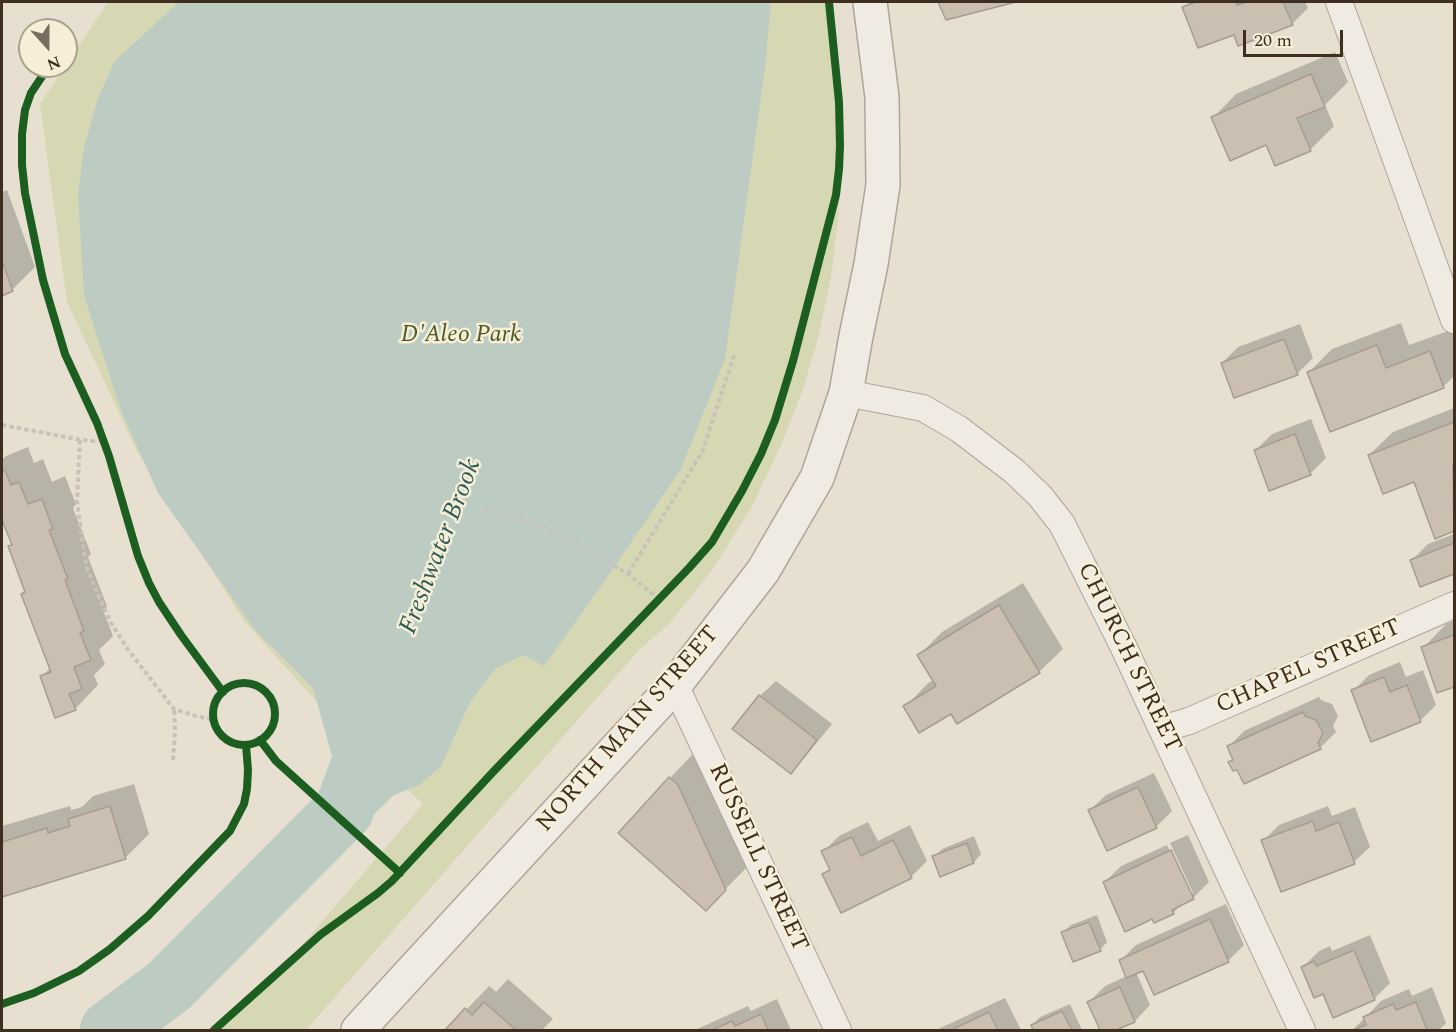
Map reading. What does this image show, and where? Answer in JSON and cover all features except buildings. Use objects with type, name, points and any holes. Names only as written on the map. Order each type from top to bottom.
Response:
[{"type":"street","name":"NORTH MAIN STREET","points":[[358,1030],[675,685],[764,570],[817,478],[846,393],[871,264],[883,185],[882,97],[870,2]]},
{"type":"street","points":[[1339,2],[1455,320]]},
{"type":"street","name":"CHURCH STREET","points":[[846,393],[923,408],[959,429],[1014,471],[1040,496],[1062,524],[1124,648],[1302,1030]]},
{"type":"street","name":"CHAPEL STREET","points":[[1162,729],[1189,721],[1455,605]]},
{"type":"street","name":"RUSSELL STREET","points":[[675,685],[838,1030]]},
{"type":"path","points":[[628,574],[702,452],[735,353]]},
{"type":"path","points":[[2,425],[80,440],[103,440]]},
{"type":"path","points":[[80,440],[77,501],[83,546],[87,567],[111,623],[129,651],[174,709],[215,723],[213,709]]},
{"type":"path","points":[[484,509],[538,524],[628,574],[659,599]]},
{"type":"path","points":[[652,606],[666,592]]},
{"type":"path","points":[[173,760],[174,709]]},
{"type":"green space","name":"D'Aleo Park","points":[[108,2],[829,2],[837,73],[840,175],[838,220],[831,277],[818,338],[803,389],[782,443],[752,506],[715,566],[671,622],[639,650],[306,1030],[215,1030],[234,1016],[271,981],[423,804],[326,712],[244,621],[137,451],[67,302],[40,104],[57,78],[78,78],[78,47]]},
{"type":"water","name":"D'Aleo Park","points":[[179,2],[771,2],[765,67],[725,359],[681,469],[544,666],[523,655],[495,669],[470,702],[441,766],[418,786],[394,795],[362,826],[321,790],[334,763],[313,688],[256,631],[158,493],[120,408],[84,295],[78,194],[84,148],[97,101],[115,61]]},
{"type":"waterway","name":"Freshwater Brook","points":[[110,1030],[169,986],[344,810],[373,733]]},
{"type":"cycle path","points":[[214,1030],[320,935],[392,881],[712,542],[742,491],[775,420],[793,361],[836,195],[840,146],[839,102],[829,2]]},
{"type":"cycle path","points":[[41,78],[31,93],[25,110],[22,165],[25,193],[43,280],[65,354],[97,423],[109,456],[138,556],[149,583],[181,635],[223,692]]},
{"type":"cycle path","points":[[244,683],[266,692],[275,714],[266,736],[244,745],[222,736],[213,714],[222,692],[244,683]]},
{"type":"cycle path","points":[[260,740],[276,761],[400,873]]},
{"type":"cycle path","points":[[2,1004],[34,993],[79,971],[110,949],[148,916],[230,831],[244,804],[247,789],[246,745]]}]
